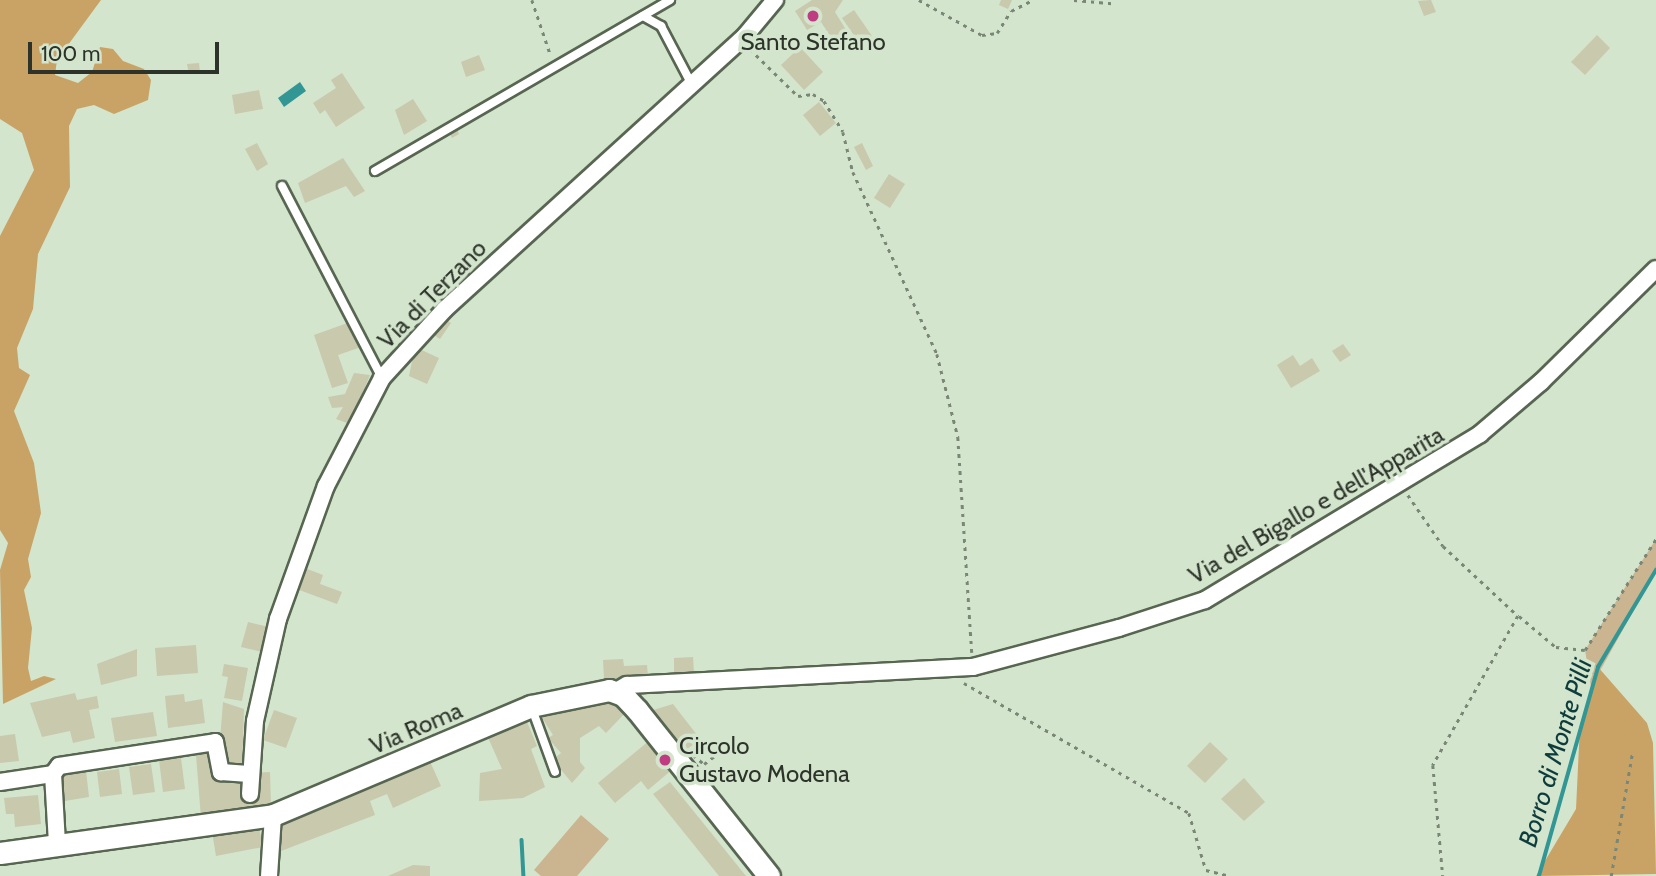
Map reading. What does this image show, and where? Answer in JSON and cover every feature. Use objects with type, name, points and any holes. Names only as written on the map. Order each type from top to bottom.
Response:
[{"type":"main road","name":"Via Roma","points":[[2,856],[57,844],[250,815],[273,815],[531,706],[592,691],[622,695]]},
{"type":"main road","points":[[622,695],[769,876]]},
{"type":"street","name":"Via di Terzano","points":[[250,794],[249,774],[258,704],[302,546],[331,475],[382,378],[453,300],[544,223],[740,40],[775,0]]},
{"type":"street","name":"Via del Bigallo e dell'Apparita","points":[[622,695],[645,685],[973,667],[1119,628],[1205,600],[1480,434],[1541,382],[1656,269]]},
{"type":"street","points":[[57,844],[53,774],[59,766],[215,743],[221,772],[249,774]]},
{"type":"street","points":[[0,782],[53,774]]},
{"type":"street","points":[[268,876],[273,815]]},
{"type":"lane","points":[[374,171],[670,0]]},
{"type":"lane","points":[[643,16],[661,26],[691,83]]},
{"type":"lane","points":[[282,186],[382,378]]},
{"type":"lane","points":[[531,706],[555,772]]},
{"type":"path","points":[[533,0],[554,65]]},
{"type":"path","points":[[919,0],[982,35],[997,33],[1011,11],[1033,0]]},
{"type":"path","points":[[1074,0],[1112,3]]},
{"type":"path","points":[[740,40],[798,96],[813,94],[824,101],[843,132],[853,172],[937,354],[958,437],[973,667],[962,681],[1188,813],[1206,870],[1230,876]]},
{"type":"path","points":[[1400,483],[1443,546],[1556,648],[1586,650],[1656,539]]},
{"type":"path","points":[[1443,876],[1433,765],[1518,616]]},
{"type":"path","points":[[696,753],[704,764],[724,749]]},
{"type":"path","points":[[1611,876],[1632,754]]},
{"type":"shaded area","points":[[0,0],[101,0],[57,60],[55,75],[78,83],[92,72],[100,47],[113,49],[123,61],[144,69],[151,80],[148,100],[114,114],[94,105],[77,109],[69,126],[70,187],[38,254],[33,309],[17,348],[19,368],[30,375],[14,411],[34,463],[41,513],[28,559],[31,577],[24,590],[32,628],[28,668],[31,681],[44,676],[56,679],[3,704],[0,570],[8,543],[0,530],[0,236],[34,170],[22,133],[0,119]]},
{"type":"shaded area","points":[[1656,539],[1656,570],[1591,687],[1585,650]]},
{"type":"shaded area","points":[[1598,667],[1647,723],[1653,743],[1656,874],[1536,876],[1576,809],[1580,725]]},
{"type":"shaded area","points":[[581,815],[609,839],[577,876],[541,876],[534,870]]},
{"type":"water","points":[[300,82],[306,91],[284,107],[278,98]]},
{"type":"building","name":"Santo Stefano","points":[[812,0],[843,0],[835,12],[848,33],[834,42],[821,22],[807,30],[795,11]]},
{"type":"building","points":[[1001,0],[1012,0],[1008,9],[999,5]]},
{"type":"building","points":[[1431,0],[1436,12],[1424,16],[1418,1]]},
{"type":"building","points":[[854,10],[872,36],[860,44],[842,18]]},
{"type":"building","points":[[1597,35],[1610,48],[1585,75],[1571,62]]},
{"type":"building","points":[[800,47],[823,72],[804,90],[781,65]]},
{"type":"building","points":[[479,55],[485,70],[466,77],[461,62]]},
{"type":"building","points":[[199,63],[200,73],[189,74],[187,64]]},
{"type":"building","points":[[342,73],[365,108],[336,127],[325,110],[320,114],[313,103],[336,88],[331,80]]},
{"type":"building","points":[[259,90],[263,109],[235,114],[232,95]]},
{"type":"building","points":[[413,99],[427,121],[404,135],[395,110]]},
{"type":"building","points":[[819,102],[836,123],[820,136],[803,115]]},
{"type":"building","points":[[455,124],[459,134],[452,138],[447,128]]},
{"type":"building","points":[[257,143],[268,164],[257,171],[245,149]]},
{"type":"building","points":[[862,143],[873,166],[866,170],[854,147]]},
{"type":"building","points":[[343,158],[365,191],[354,197],[346,186],[305,203],[298,183]]},
{"type":"building","points":[[889,174],[905,184],[890,208],[874,198]]},
{"type":"building","points":[[440,315],[451,323],[440,339],[429,332]]},
{"type":"building","points":[[353,321],[361,347],[338,355],[348,383],[332,388],[314,335]]},
{"type":"building","points":[[1343,344],[1351,355],[1340,362],[1332,351]]},
{"type":"building","points":[[415,347],[439,358],[427,384],[409,376]]},
{"type":"building","points":[[1293,355],[1300,366],[1312,358],[1320,371],[1291,388],[1277,365]]},
{"type":"building","points":[[354,373],[370,375],[350,424],[336,419],[343,407],[332,408],[328,397],[345,394]]},
{"type":"building","points":[[302,567],[323,575],[320,584],[342,592],[337,604],[294,588]]},
{"type":"building","points":[[248,622],[269,627],[262,652],[241,647]]},
{"type":"building","points":[[196,645],[198,673],[157,676],[155,648]]},
{"type":"building","points":[[137,649],[137,676],[101,685],[97,664]]},
{"type":"building","points":[[693,657],[694,674],[674,675],[674,658]]},
{"type":"building","points":[[623,659],[624,666],[647,665],[648,677],[604,679],[603,660]]},
{"type":"building","points":[[224,664],[248,668],[242,701],[224,698],[228,677],[222,676]]},
{"type":"building","points":[[75,693],[77,700],[97,696],[99,708],[89,710],[95,738],[73,743],[70,731],[42,737],[30,703]]},
{"type":"building","points":[[184,694],[185,702],[202,699],[205,723],[168,728],[165,696]]},
{"type":"building","points":[[605,694],[625,713],[606,733],[599,726],[580,738],[580,762],[585,768],[572,783],[553,760],[561,753],[548,738],[553,735],[541,716],[590,698],[595,705]]},
{"type":"building","points":[[223,702],[244,709],[242,770],[225,770],[220,740]]},
{"type":"building","points":[[673,704],[701,740],[682,752],[650,711]]},
{"type":"building","points":[[274,710],[297,718],[286,748],[263,740]]},
{"type":"building","points":[[153,712],[157,736],[115,742],[111,718]]},
{"type":"building","points":[[525,717],[537,746],[531,749],[545,787],[523,798],[479,801],[480,773],[502,769],[486,733]]},
{"type":"building","points":[[15,734],[19,761],[0,763],[0,736]]},
{"type":"building","points":[[650,740],[674,768],[648,790],[641,781],[615,803],[598,783]]},
{"type":"building","points":[[1210,742],[1228,759],[1205,783],[1187,766]]},
{"type":"building","points":[[213,751],[218,775],[270,772],[271,806],[201,818],[196,755]]},
{"type":"building","points":[[428,757],[441,786],[393,808],[387,794],[370,801],[375,815],[281,851],[278,822],[383,776],[384,780],[403,772]]},
{"type":"building","points":[[181,758],[185,789],[163,792],[159,760]]},
{"type":"building","points":[[151,764],[155,792],[133,795],[129,767]]},
{"type":"building","points":[[119,769],[122,794],[100,797],[97,772]]},
{"type":"building","points":[[86,771],[89,797],[65,801],[61,774]]},
{"type":"building","points":[[1244,778],[1265,802],[1244,821],[1221,799]]},
{"type":"building","points":[[670,782],[746,876],[719,876],[653,794]]},
{"type":"building","points":[[38,795],[41,824],[15,827],[14,814],[6,814],[4,798]]},
{"type":"building","points":[[258,823],[263,847],[216,856],[212,832]]},
{"type":"building","points":[[413,865],[430,866],[430,876],[388,876]]},
{"type":"waterway","name":"Borro di Monte Pilli","points":[[1539,876],[1598,667],[1656,570]]},
{"type":"waterway","points":[[522,840],[524,876]]},
{"type":"place","name":"Santo Stefano","points":[[813,16]]},
{"type":"place","name":"Circolo Gustavo Modena","points":[[665,760]]}]
